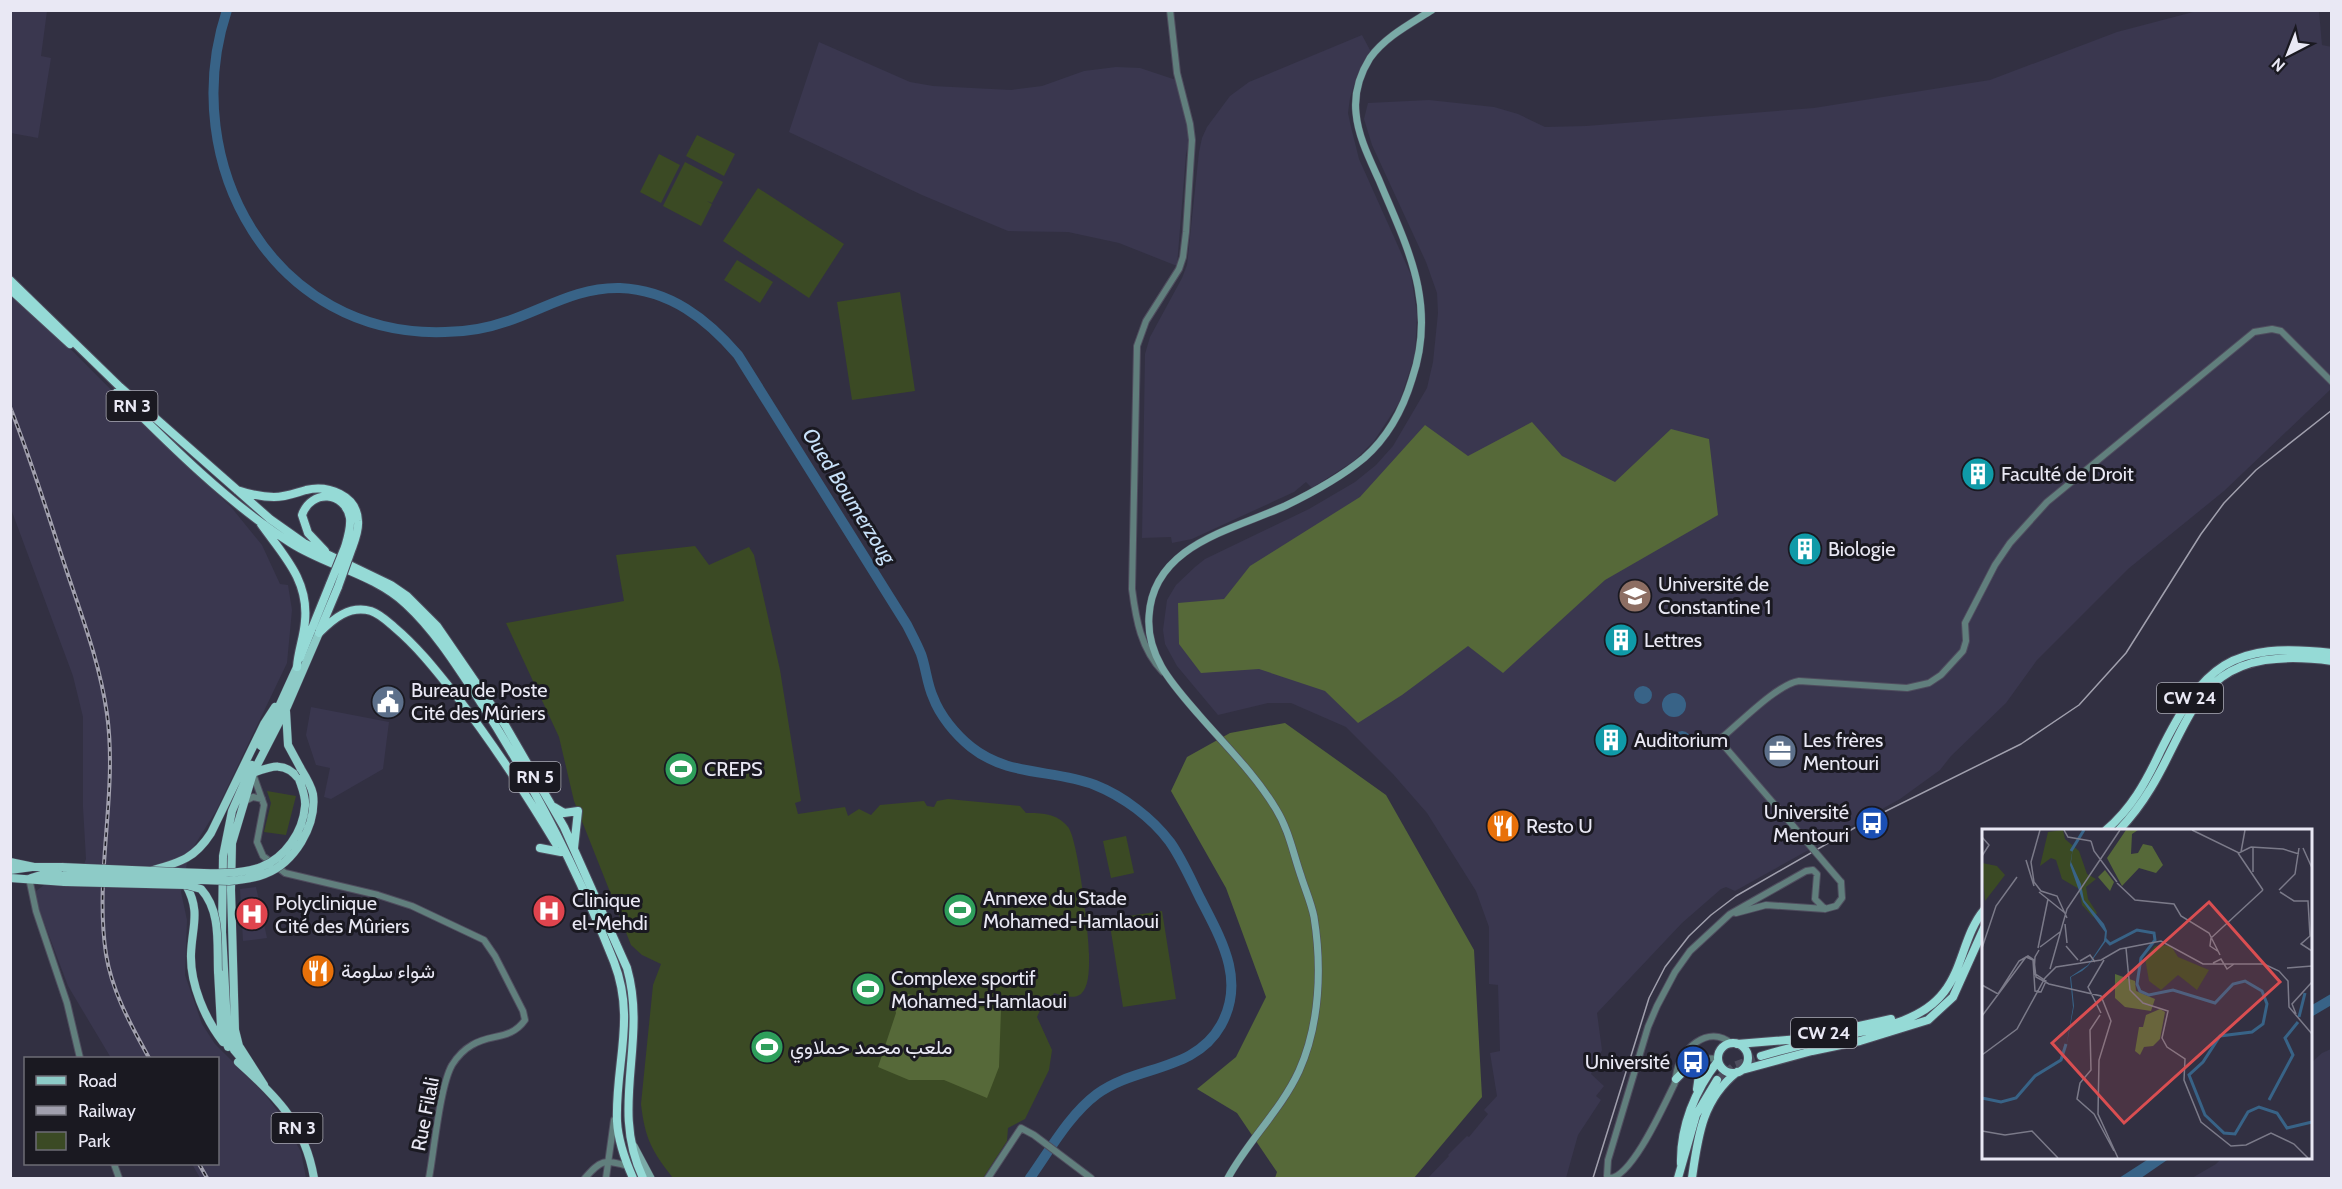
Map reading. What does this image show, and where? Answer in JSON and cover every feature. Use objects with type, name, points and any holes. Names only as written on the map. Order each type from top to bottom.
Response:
[{"type":"highway","name":"RN 3","points":[[10,280],[120,387],[234,489],[272,497],[296,494],[306,490],[327,489],[337,492],[352,503],[356,511],[358,528],[297,667]]},
{"type":"highway","name":"RN 3","points":[[10,289],[78,352],[173,448],[257,519],[289,561],[306,603],[297,667]]},
{"type":"highway","name":"RN 5","points":[[234,489],[288,533],[329,556],[391,585],[407,596],[437,626],[505,725],[574,848],[615,939],[632,986],[635,1032],[628,1099],[629,1138],[643,1179]]},
{"type":"highway","name":"RN 3","points":[[329,556],[313,539],[303,523],[304,507],[319,496],[331,497],[340,501],[346,508],[350,519],[349,547]]},
{"type":"highway","name":"RN 5","points":[[257,519],[304,550],[356,573],[393,594],[418,616],[451,657],[505,740],[558,837],[615,965],[624,1000],[625,1021],[617,1121],[620,1141],[633,1179]]},
{"type":"highway","name":"RN 3","points":[[319,633],[334,585]]},
{"type":"highway","points":[[319,633],[334,618],[346,613],[370,611],[381,616],[407,638],[430,662],[476,722],[573,872]]},
{"type":"highway","name":"CW 24","points":[[2108,829],[2135,798],[2181,712],[2207,677],[2228,663],[2256,652],[2299,649],[2331,653]]},
{"type":"highway","name":"CW 24","points":[[2122,829],[2144,799],[2193,707],[2214,683],[2234,671],[2269,659],[2306,657],[2331,661]]},
{"type":"highway","points":[[547,798],[560,812],[578,811],[574,848]]},
{"type":"highway","points":[[552,837],[550,844],[540,848],[561,852]]},
{"type":"highway","name":"CW 24","points":[[1761,1056],[1909,1018],[1937,1001],[1948,986],[1969,935],[1982,912]]},
{"type":"highway","name":"CW 24","points":[[1739,1071],[1812,1051],[1860,1041],[1928,1020],[1953,997],[1982,930]]},
{"type":"highway","name":"CW 24","points":[[1735,1044],[1791,1041],[1884,1020],[1909,1018]]},
{"type":"highway","points":[[1692,1105],[1724,1046],[1735,1044],[1746,1053],[1747,1063],[1720,1088],[1707,1110],[1699,1137],[1692,1179]]},
{"type":"highway","points":[[1718,1059],[1727,1072],[1739,1071]]},
{"type":"highway","points":[[1676,1079],[1687,1068],[1694,1069],[1697,1071],[1699,1084],[1680,1149],[1681,1164]]},
{"type":"highway","points":[[1678,1179],[1696,1115],[1717,1080]]},
{"type":"main road","points":[[1228,1179],[1237,1161],[1286,1094],[1299,1072],[1308,1047],[1317,999],[1318,959],[1315,923],[1293,846],[1275,807],[1246,769],[1166,675],[1151,643],[1149,612],[1153,593],[1169,566],[1181,554],[1201,541],[1285,505],[1347,471],[1364,458],[1385,436],[1409,390],[1421,343],[1418,285],[1411,261],[1365,148],[1355,109],[1362,73],[1374,53],[1394,34],[1432,10]]},
{"type":"main road","name":"RN 3","points":[[264,1085],[239,1046],[233,1007],[232,843],[253,774],[287,706],[319,633]]},
{"type":"main road","name":"RN 3","points":[[297,667],[232,812],[223,856],[222,932],[227,1024],[234,1050],[276,1097],[299,1131],[307,1149],[314,1179]]},
{"type":"main road","name":"RN 3","points":[[152,871],[179,863],[201,848],[211,833],[264,724],[284,692]]},
{"type":"main road","points":[[10,878],[29,878],[44,874],[229,881],[248,880],[280,866],[291,855],[305,834],[313,806],[313,794],[308,780],[288,745],[287,706]]},
{"type":"main road","points":[[64,875],[152,871],[236,872],[270,862],[290,845],[302,819],[305,805],[299,779],[293,771],[274,766],[253,774]]},
{"type":"main road","points":[[10,862],[64,875],[186,885],[201,889],[212,904],[217,941],[221,1026],[230,1051]]},
{"type":"main road","points":[[10,870],[34,867]]},
{"type":"main road","points":[[186,885],[196,905],[191,953],[192,971],[199,997],[215,1032],[236,1060],[264,1085]]},
{"type":"main road","points":[[629,1138],[651,1179]]},
{"type":"street","points":[[1166,675],[1146,649],[1136,616],[1132,589],[1137,346],[1146,321],[1179,269],[1186,232],[1190,124],[1176,73],[1175,43],[1170,10]]},
{"type":"street","points":[[1730,914],[1766,905],[1833,908],[1843,895],[1841,882],[1719,740],[1775,692],[1799,681],[1907,688],[1929,683],[1941,675],[1963,651],[1966,641],[1965,624],[1995,565],[2010,543],[2047,502],[2254,333],[2265,329],[2281,331],[2331,382]]},
{"type":"street","points":[[253,774],[262,799]]},
{"type":"street","points":[[243,802],[253,797],[262,799]]},
{"type":"street","name":"Rue Filali","points":[[262,799],[264,805],[257,842],[263,856],[285,873],[356,889],[412,906],[484,940],[495,956],[523,1011],[525,1020],[511,1034],[481,1040],[471,1045],[452,1065],[446,1081],[429,1179]]},
{"type":"street","points":[[1718,1059],[1700,1057],[1690,1059],[1684,1064],[1630,1164],[1619,1177],[1607,1176],[1608,1160],[1642,1046],[1657,1006],[1690,951],[1730,914],[1809,870],[1817,874],[1815,899],[1825,909]]},
{"type":"street","points":[[29,878],[36,911],[67,1003],[80,1057]]},
{"type":"street","points":[[1676,1079],[1676,1072],[1682,1057],[1693,1043],[1703,1038],[1716,1036],[1735,1044]]},
{"type":"street","points":[[606,1179],[618,1089]]},
{"type":"street","points":[[988,1179],[1022,1128],[1091,1179]]},
{"type":"street","points":[[585,1179],[598,1164],[609,1160],[627,1166]]},
{"type":"shaded area","points":[[10,11],[47,11],[41,56],[51,58],[38,138],[11,133]]},
{"type":"shaded area","name":"Université de Constantine 1","points":[[2197,11],[2319,11],[2322,45],[2332,47],[2331,389],[2224,491],[2128,569],[2037,660],[2006,703],[1951,756],[1940,770],[1900,799],[1735,891],[1726,887],[1721,889],[1682,923],[1597,1013],[1602,1050],[1591,1074],[1604,1086],[1596,1096],[1601,1100],[1578,1135],[1566,1178],[1428,1178],[1467,1136],[1469,1137],[1488,1114],[1484,1110],[1497,1096],[1490,1053],[1500,1051],[1498,985],[1489,984],[1489,927],[1476,891],[1427,813],[1393,774],[1346,727],[1291,703],[1268,703],[1218,715],[1177,666],[1165,644],[1163,630],[1167,600],[1176,585],[1195,567],[1205,559],[1309,509],[1355,482],[1376,465],[1393,446],[1427,388],[1433,362],[1438,313],[1437,293],[1426,262],[1372,145],[1364,119],[1368,103],[1429,100],[1494,107],[1518,114],[1545,127],[1586,126],[1814,108],[1990,80],[2117,32]]},
{"type":"shaded area","points":[[1362,35],[1371,52],[1356,79],[1348,113],[1359,159],[1411,275],[1417,314],[1415,355],[1399,403],[1374,441],[1354,461],[1312,488],[1306,482],[1294,492],[1192,539],[1172,543],[1171,537],[1142,538],[1145,354],[1150,337],[1187,265],[1202,138],[1207,127],[1230,96],[1249,82]]},
{"type":"shaded area","points":[[819,42],[910,82],[933,86],[1011,90],[1042,86],[1084,71],[1116,67],[1140,68],[1179,81],[1189,141],[1177,266],[1119,243],[1068,232],[1008,231],[922,195],[789,132]]},
{"type":"shaded area","points":[[11,293],[23,301],[231,507],[262,545],[280,584],[288,585],[292,610],[287,663],[216,811],[189,854],[181,892],[187,920],[185,975],[202,1024],[215,1044],[264,1093],[282,1117],[301,1152],[306,1178],[200,1178],[193,1165],[219,1165],[219,1057],[110,1057],[68,986],[36,901],[36,891],[44,885],[81,872],[86,859],[83,807],[83,717],[73,676],[11,509]]},
{"type":"shaded area","points":[[311,707],[389,722],[383,769],[331,799],[324,797],[330,768],[316,765],[306,735]]},
{"type":"shaded area","name":"Polyclinique Cité des Mûriers","points":[[256,887],[267,938],[243,941],[240,889]]},
{"type":"shaded area","points":[[2331,1049],[2331,1178],[2192,1178],[2221,1159],[2312,1159],[2312,1062],[2322,1053]]},
{"type":"green space","points":[[697,135],[735,154],[724,176],[686,156]]},
{"type":"green space","points":[[659,154],[680,165],[661,203],[640,192]]},
{"type":"green space","points":[[685,162],[723,182],[712,203],[707,201],[712,204],[701,226],[663,206]]},
{"type":"green space","points":[[758,188],[844,244],[809,298],[723,241]]},
{"type":"green space","points":[[737,260],[773,282],[760,303],[724,280]]},
{"type":"green space","points":[[900,292],[915,391],[852,400],[837,302]]},
{"type":"green space","points":[[1532,422],[1562,456],[1615,482],[1671,429],[1709,439],[1718,515],[1605,580],[1503,673],[1468,646],[1402,695],[1358,723],[1325,691],[1259,669],[1201,673],[1179,644],[1178,603],[1224,599],[1250,566],[1360,497],[1425,425],[1468,456]]},
{"type":"green space","name":"Complexe sportif Mohamed-Hamlaoui","points":[[695,546],[709,565],[749,547],[754,555],[780,670],[801,801],[795,803],[798,814],[845,807],[848,816],[859,809],[871,815],[880,805],[924,801],[927,806],[934,807],[937,801],[948,799],[1020,806],[1026,813],[1054,816],[1064,822],[1072,835],[1087,927],[1089,969],[1087,981],[1084,990],[1078,996],[1071,997],[1054,993],[1046,1009],[1041,1008],[1037,1017],[1052,1050],[1049,1070],[1025,1119],[1008,1128],[1007,1141],[983,1178],[673,1178],[651,1144],[641,1104],[653,985],[661,964],[642,955],[631,945],[574,801],[559,737],[506,623],[624,601],[616,555]]},
{"type":"green space","points":[[1285,723],[1386,795],[1474,950],[1482,1097],[1414,1178],[1275,1178],[1277,1172],[1237,1113],[1197,1089],[1236,1057],[1266,997],[1226,888],[1171,791],[1187,757],[1230,733]]},
{"type":"green space","points":[[267,791],[296,796],[286,835],[264,832],[271,803]]},
{"type":"green space","points":[[1126,836],[1134,873],[1111,878],[1103,841]]},
{"type":"green space","points":[[1162,911],[1176,999],[1123,1007],[1109,919]]},
{"type":"green space","points":[[908,994],[961,1006],[1001,1009],[999,1067],[987,1098],[944,1080],[909,1080],[878,1067],[896,1013],[894,1005]]},
{"type":"water","points":[[1643,686],[1649,689],[1652,695],[1649,701],[1643,704],[1637,701],[1634,695],[1637,689]]},
{"type":"water","points":[[1674,693],[1682,697],[1686,705],[1682,713],[1674,717],[1666,713],[1662,705],[1666,697]]},
{"type":"water","points":[[1678,731],[1686,731],[1691,736],[1689,747],[1678,749],[1673,744],[1673,736]]},
{"type":"water","points":[[2148,1159],[2169,1159],[2141,1178],[2119,1178]]},
{"type":"waterway","name":"Oued Boumerzoug","points":[[227,10],[215,68],[216,126],[228,181],[253,231],[287,273],[332,306],[384,326],[445,332],[493,326],[563,299],[605,289],[620,288],[655,294],[686,309],[714,330],[738,355],[907,625],[921,654],[929,687],[936,704],[954,731],[985,757],[1000,763],[1079,780],[1106,790],[1146,816],[1170,842],[1216,929],[1228,960],[1231,992],[1221,1025],[1210,1040],[1196,1052],[1181,1060],[1112,1085],[1087,1102],[1061,1133],[1030,1178]]},
{"type":"waterway","points":[[2312,1011],[2332,999]]},
{"type":"tunnel","points":[[1717,1080],[1734,1066],[1761,1056]]},
{"type":"tram line","points":[[1593,1178],[1649,998],[1665,967],[1689,936],[1736,896],[1870,819],[2021,744],[2079,705],[2126,653],[2201,534],[2224,503],[2256,470],[2332,410]]},
{"type":"railway","points":[[10,407],[83,620],[104,695],[110,744],[103,894],[106,954],[117,995],[148,1057]]},
{"type":"railway","points":[[200,1165],[207,1178]]},
{"type":"place","name":"Faculté de Droit","points":[[1978,474]]},
{"type":"place","name":"Biologie","points":[[1805,549]]},
{"type":"place","name":"Université de Constantine 1","points":[[1635,596]]},
{"type":"place","name":"Lettres","points":[[1621,640]]},
{"type":"place","name":"Bureau de Poste Cité des Mûriers","points":[[388,702]]},
{"type":"place","name":"Auditorium","points":[[1611,740]]},
{"type":"place","name":"Les frères Mentouri","points":[[1780,751]]},
{"type":"place","name":"CREPS","points":[[681,769]]},
{"type":"place","name":"Université Mentouri","points":[[1872,823]]},
{"type":"place","name":"Resto U","points":[[1503,826]]},
{"type":"place","name":"Annexe du Stade Mohamed-Hamlaoui","points":[[960,910]]},
{"type":"place","name":"Clinique el-Mehdi","points":[[549,911]]},
{"type":"place","name":"Polyclinique Cité des Mûriers","points":[[252,914]]},
{"type":"place","name":"شواء سلومة","points":[[318,971]]},
{"type":"place","name":"Complexe sportif Mohamed-Hamlaoui","points":[[868,989]]},
{"type":"place","name":"ملعب محمد حملاوي","points":[[767,1047]]},
{"type":"place","name":"Université","points":[[1693,1062]]}]
